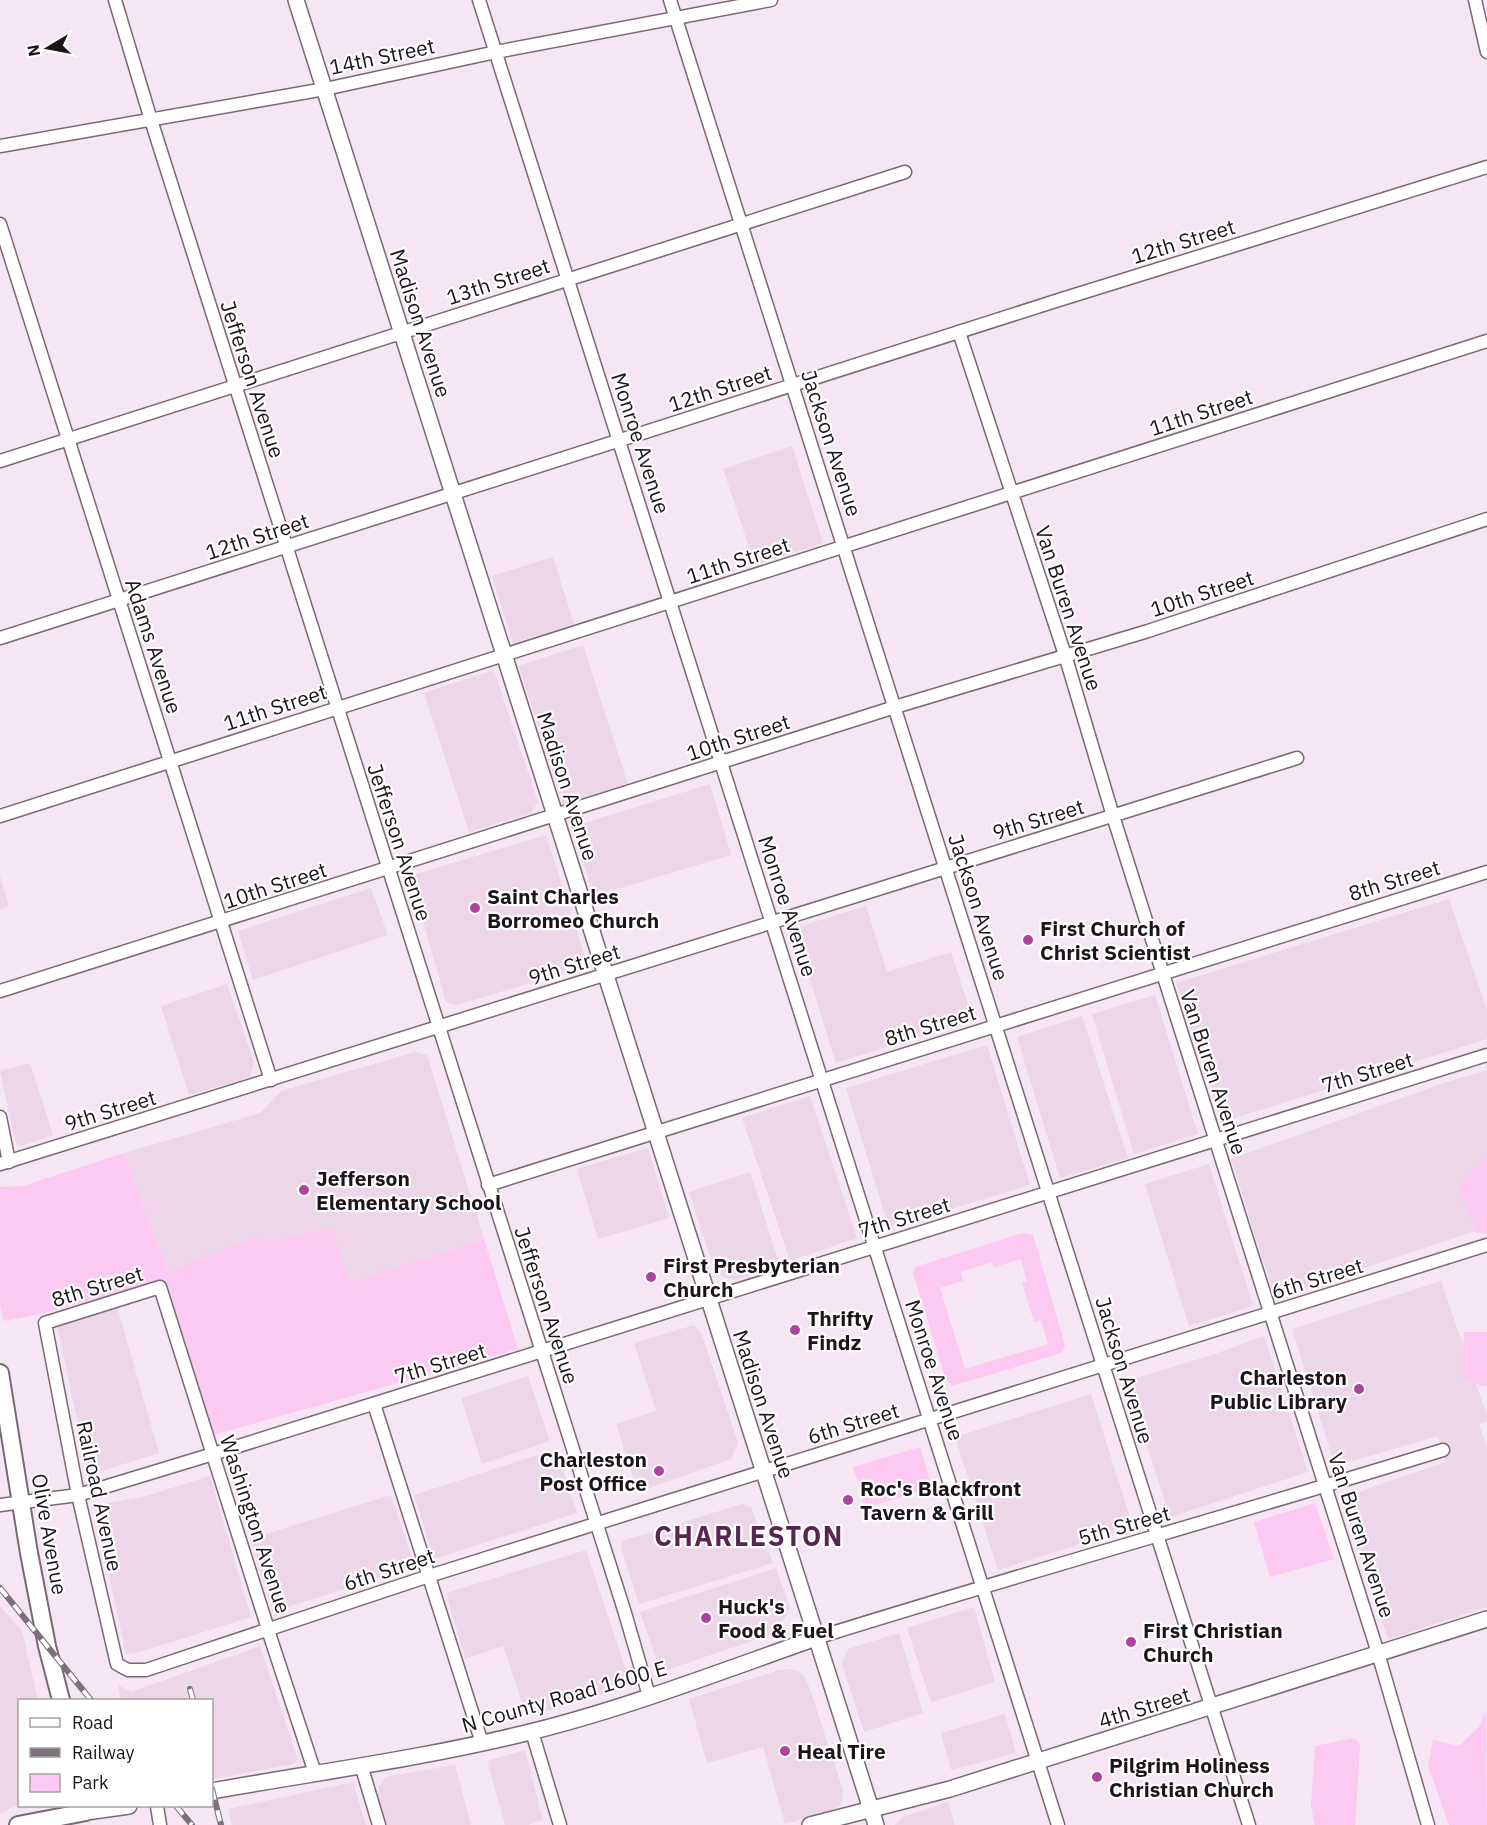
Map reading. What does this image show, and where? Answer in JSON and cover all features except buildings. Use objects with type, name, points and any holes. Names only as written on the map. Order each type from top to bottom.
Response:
[{"type":"main road","name":"Olive Avenue","points":[[0,1373],[20,1502],[47,1646],[61,1699]]},
{"type":"main road","points":[[56,1699],[57,1683]]},
{"type":"main road","points":[[15,1825],[40,1807]]},
{"type":"main road","points":[[15,1825],[86,1809]]},
{"type":"street","name":"Jefferson Avenue","points":[[115,0],[649,1696]]},
{"type":"street","name":"Madison Avenue","points":[[296,0],[876,1825]]},
{"type":"street","name":"Monroe Avenue","points":[[480,0],[1058,1825]]},
{"type":"street","name":"Jackson Avenue","points":[[670,0],[1250,1825]]},
{"type":"street","name":"14th Street","points":[[0,146],[325,89],[496,52],[771,0]]},
{"type":"street","points":[[1475,0],[1487,52]]},
{"type":"street","name":"12th Street","points":[[0,638],[959,332],[1487,167]]},
{"type":"street","name":"13th Street","points":[[0,461],[905,172]]},
{"type":"street","name":"Adams Avenue","points":[[0,224],[272,1080]]},
{"type":"street","name":"Van Buren Avenue","points":[[959,332],[1065,655],[1113,816],[1378,1653],[1428,1825]]},
{"type":"street","name":"11th Street","points":[[0,816],[1487,341]]},
{"type":"street","name":"10th Street","points":[[0,991],[895,707],[1148,631],[1487,519]]},
{"type":"street","name":"9th Street","points":[[5,1163],[1297,758]]},
{"type":"street","name":"8th Street","points":[[488,1185],[1487,872]]},
{"type":"street","name":"7th Street","points":[[0,1505],[78,1495],[1487,1055]]},
{"type":"street","points":[[0,1117],[5,1163]]},
{"type":"street","name":"6th Street","points":[[128,1670],[146,1670],[429,1576],[1487,1245]]},
{"type":"street","name":"8th Street","points":[[45,1323],[160,1287]]},
{"type":"street","name":"Washington Avenue","points":[[160,1287],[315,1773]]},
{"type":"street","name":"Railroad Avenue","points":[[45,1323],[78,1495],[117,1664],[128,1670]]},
{"type":"street","points":[[374,1404],[482,1743]]},
{"type":"street","name":"5th Street","points":[[816,1638],[983,1586],[1157,1537],[1443,1450]]},
{"type":"street","name":"4th Street","points":[[810,1825],[950,1789],[1487,1618]]},
{"type":"street","name":"N County Road 1600 E","points":[[213,1791],[532,1732],[649,1696],[816,1638]]},
{"type":"street","points":[[532,1732],[560,1825]]},
{"type":"street","points":[[361,1765],[379,1825]]},
{"type":"street","points":[[86,1809],[115,1807]]},
{"type":"street","points":[[156,1807],[160,1825]]},
{"type":"shaded area","points":[[792,446],[823,543],[755,565],[723,469]]},
{"type":"shaded area","points":[[553,557],[574,624],[513,643],[492,576]]},
{"type":"shaded area","points":[[583,645],[628,784],[563,805],[519,666]]},
{"type":"shaded area","points":[[494,670],[538,802],[531,813],[469,832],[424,693]]},
{"type":"shaded area","points":[[710,784],[731,855],[594,896],[572,827]]},
{"type":"shaded area","points":[[546,835],[586,960],[580,968],[457,1005],[446,1002],[410,876]]},
{"type":"shaded area","points":[[0,876],[9,906],[0,910]]},
{"type":"shaded area","points":[[371,888],[388,935],[253,980],[238,931]]},
{"type":"shaded area","points":[[1449,899],[1487,1010],[1487,1039],[1222,1122],[1176,983]]},
{"type":"shaded area","points":[[866,906],[887,972],[951,952],[973,1020],[836,1063],[794,928]]},
{"type":"shaded area","points":[[227,984],[254,1062],[250,1077],[189,1095],[161,1006]]},
{"type":"shaded area","points":[[1155,995],[1198,1134],[1134,1154],[1092,1014]]},
{"type":"shaded area","points":[[1082,1016],[1128,1158],[1060,1178],[1017,1037]]},
{"type":"shaded area","points":[[987,1045],[1030,1185],[889,1228],[846,1088]]},
{"type":"shaded area","name":"Jefferson Elementary School","points":[[415,1052],[427,1055],[484,1239],[350,1283],[330,1228],[260,1245],[257,1237],[168,1272],[124,1153],[260,1113],[281,1091]]},
{"type":"shaded area","points":[[30,1063],[53,1135],[21,1146],[16,1144],[0,1071]]},
{"type":"shaded area","points":[[1487,1070],[1487,1227],[1275,1298],[1231,1159],[1444,1083]]},
{"type":"shaded area","points":[[810,1096],[857,1238],[790,1261],[742,1118]]},
{"type":"shaded area","points":[[648,1148],[669,1218],[598,1239],[577,1169]]},
{"type":"shaded area","points":[[1209,1164],[1253,1306],[1189,1326],[1145,1184]]},
{"type":"shaded area","points":[[750,1172],[780,1266],[734,1280],[721,1276],[707,1248],[689,1192]]},
{"type":"shaded area","points":[[1441,1281],[1487,1416],[1487,1421],[1479,1424],[1487,1449],[1487,1607],[1388,1639],[1341,1498],[1446,1462],[1438,1436],[1335,1466],[1292,1329]]},
{"type":"shaded area","points":[[117,1306],[159,1453],[89,1475],[57,1325]]},
{"type":"shaded area","points":[[694,1325],[702,1335],[738,1443],[731,1459],[638,1492],[616,1424],[656,1411],[634,1343]]},
{"type":"shaded area","points":[[1264,1336],[1308,1472],[1170,1517],[1126,1381],[1212,1355]]},
{"type":"shaded area","points":[[528,1376],[550,1441],[482,1464],[461,1398]]},
{"type":"shaded area","points":[[1091,1394],[1133,1527],[998,1570],[955,1437]]},
{"type":"shaded area","points":[[556,1449],[577,1513],[434,1559],[414,1495]]},
{"type":"shaded area","points":[[210,1476],[251,1617],[143,1651],[126,1654],[94,1506],[146,1496]]},
{"type":"shaded area","points":[[391,1495],[415,1566],[273,1612],[250,1539]]},
{"type":"shaded area","points":[[742,1504],[751,1507],[773,1563],[639,1604],[621,1548],[622,1541]]},
{"type":"shaded area","points":[[586,1550],[631,1685],[527,1717],[503,1646],[465,1659],[446,1593]]},
{"type":"shaded area","points":[[776,1568],[790,1608],[778,1629],[772,1634],[661,1672],[640,1612]]},
{"type":"shaded area","points":[[0,1606],[22,1631],[38,1699],[18,1699],[18,1805],[0,1814]]},
{"type":"shaded area","points":[[974,1607],[995,1682],[931,1702],[907,1628]]},
{"type":"shaded area","points":[[899,1633],[923,1713],[864,1732],[842,1664],[848,1649]]},
{"type":"shaded area","points":[[260,1646],[298,1760],[293,1764],[213,1779],[213,1699],[121,1699],[118,1685],[131,1692]]},
{"type":"shaded area","points":[[779,1670],[798,1671],[804,1676],[810,1689],[843,1790],[841,1804],[831,1811],[785,1824],[763,1747],[707,1763],[689,1699]]},
{"type":"shaded area","points":[[1005,1714],[1016,1753],[951,1770],[941,1733]]},
{"type":"shaded area","points":[[525,1750],[543,1820],[528,1825],[505,1825],[487,1761]]},
{"type":"shaded area","points":[[455,1765],[471,1825],[386,1825],[378,1798],[379,1786],[386,1777]]},
{"type":"shaded area","points":[[353,1782],[366,1825],[232,1825],[228,1809]]},
{"type":"shaded area","points":[[948,1802],[955,1825],[895,1825],[903,1817]]},
{"type":"green space","points":[[124,1153],[168,1272],[257,1236],[261,1244],[331,1228],[350,1283],[484,1239],[518,1349],[213,1435],[165,1281],[32,1316],[4,1321],[0,1303],[0,1187],[23,1186]]},
{"type":"green space","points":[[1487,1157],[1487,1233],[1476,1233],[1458,1185]]},
{"type":"green space","points":[[1023,1233],[1033,1235],[1065,1345],[1062,1353],[952,1386],[946,1380],[913,1273],[915,1267]],"holes":[[[1021,1259],[1027,1281],[1022,1283],[1034,1322],[1041,1320],[1048,1344],[965,1369],[940,1288],[963,1281],[961,1272],[992,1262],[994,1267]]]},
{"type":"green space","points":[[1464,1332],[1487,1332],[1487,1386],[1463,1378]]},
{"type":"green space","points":[[920,1447],[932,1487],[866,1508],[853,1467]]},
{"type":"green space","points":[[1315,1503],[1334,1559],[1270,1577],[1254,1522]]},
{"type":"green space","points":[[1486,1710],[1487,1825],[1449,1825],[1428,1766],[1433,1740],[1459,1746],[1479,1727]]},
{"type":"green space","points":[[1354,1738],[1360,1745],[1355,1825],[1315,1825],[1311,1806],[1315,1746]]},
{"type":"railway","points":[[0,1588],[90,1699]]},
{"type":"railway","points":[[190,1689],[193,1699]]},
{"type":"railway","points":[[213,1793],[221,1825]]},
{"type":"railway","points":[[177,1807],[192,1825]]},
{"type":"place","name":"Saint Charles Borromeo Church","points":[[475,908]]},
{"type":"place","name":"First Church of Christ Scientist","points":[[1028,940]]},
{"type":"place","name":"Jefferson Elementary School","points":[[304,1190]]},
{"type":"place","name":"First Presbyterian Church","points":[[651,1277]]},
{"type":"place","name":"Thrifty Findz","points":[[795,1330]]},
{"type":"place","name":"Charleston Public Library","points":[[1359,1389]]},
{"type":"place","name":"Charleston Post Office","points":[[659,1471]]},
{"type":"place","name":"Roc's Blackfront Tavern & Grill","points":[[848,1500]]},
{"type":"place","name":"Huck's Food & Fuel","points":[[706,1618]]},
{"type":"place","name":"First Christian Church","points":[[1131,1642]]},
{"type":"place","name":"Heal Tire","points":[[785,1751]]},
{"type":"place","name":"Pilgrim Holiness Christian Church","points":[[1097,1777]]},
{"type":"district","name":"CHARLESTON","points":[[749,1535]]}]
